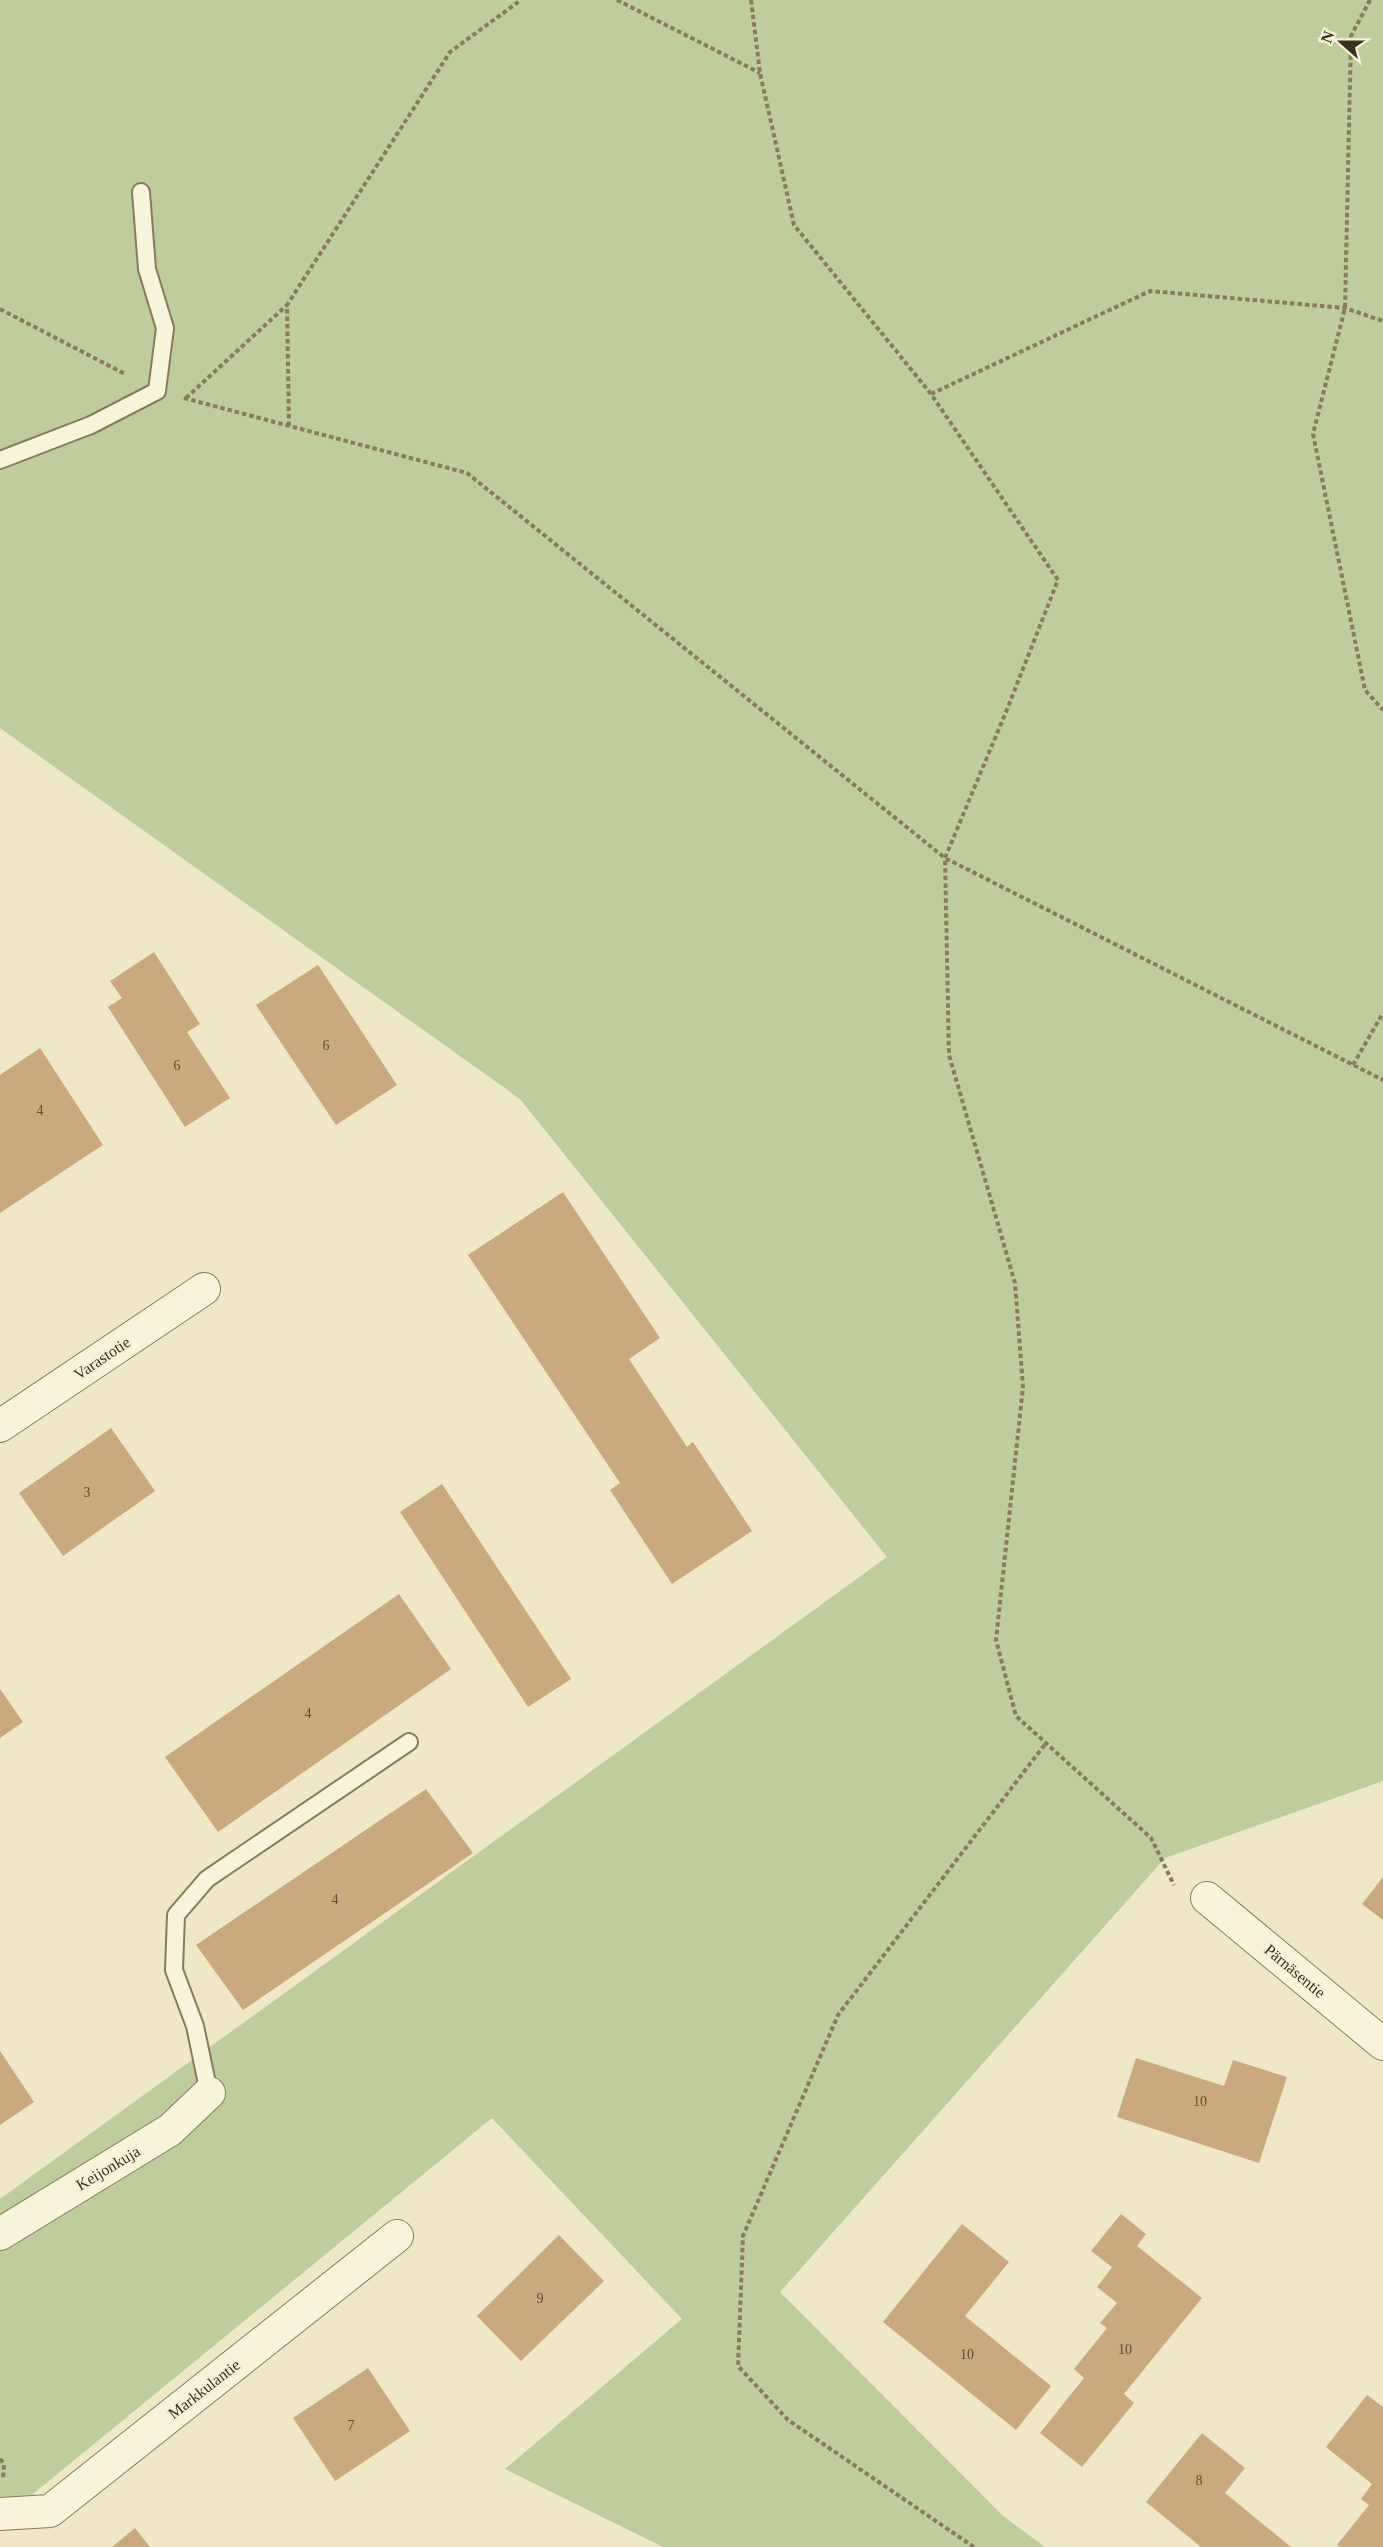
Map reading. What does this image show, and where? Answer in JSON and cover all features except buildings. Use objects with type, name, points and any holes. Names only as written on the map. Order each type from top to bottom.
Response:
[{"type":"street","name":"Varastotie","points":[[0,1426],[204,1289]]},
{"type":"street","name":"Pärnäsentie","points":[[1207,1899],[1383,2044]]},
{"type":"street","name":"Keijonkuja","points":[[0,2234],[170,2130],[209,2093]]},
{"type":"street","name":"Markkulantie","points":[[0,2514],[50,2511],[397,2236]]},
{"type":"lane","points":[[0,460],[91,425],[157,391],[165,328],[147,269],[141,192]]},
{"type":"lane","points":[[209,2093],[195,2026],[174,1970],[176,1915],[207,1879],[409,1742]]},
{"type":"path","points":[[185,399],[287,304],[450,52],[521,0]]},
{"type":"path","points":[[617,0],[760,73]]},
{"type":"path","points":[[751,0],[760,73],[794,225],[931,394],[1058,580],[945,858],[949,1055],[1015,1284],[1023,1387],[996,1640],[1016,1716],[1151,1838],[1180,1896],[1207,1899]]},
{"type":"path","points":[[1370,0],[1351,36],[1345,308],[1313,434],[1365,690],[1383,710]]},
{"type":"path","points":[[931,394],[1150,291],[1345,308],[1383,321]]},
{"type":"path","points":[[287,304],[289,426]]},
{"type":"path","points":[[0,309],[157,391],[467,472],[945,858],[1383,1080]]},
{"type":"path","points":[[1353,1065],[1383,1014]]},
{"type":"path","points":[[974,2547],[788,2420],[738,2366],[743,2236],[838,2015],[1046,1743]]},
{"type":"green space","points":[[0,0],[1383,0],[1383,1781],[1165,1858],[780,2292],[1003,2516],[1045,2547],[663,2547],[505,2469],[682,2319],[492,2118],[0,2521],[0,2199],[887,1557],[520,1099],[0,728]]}]
